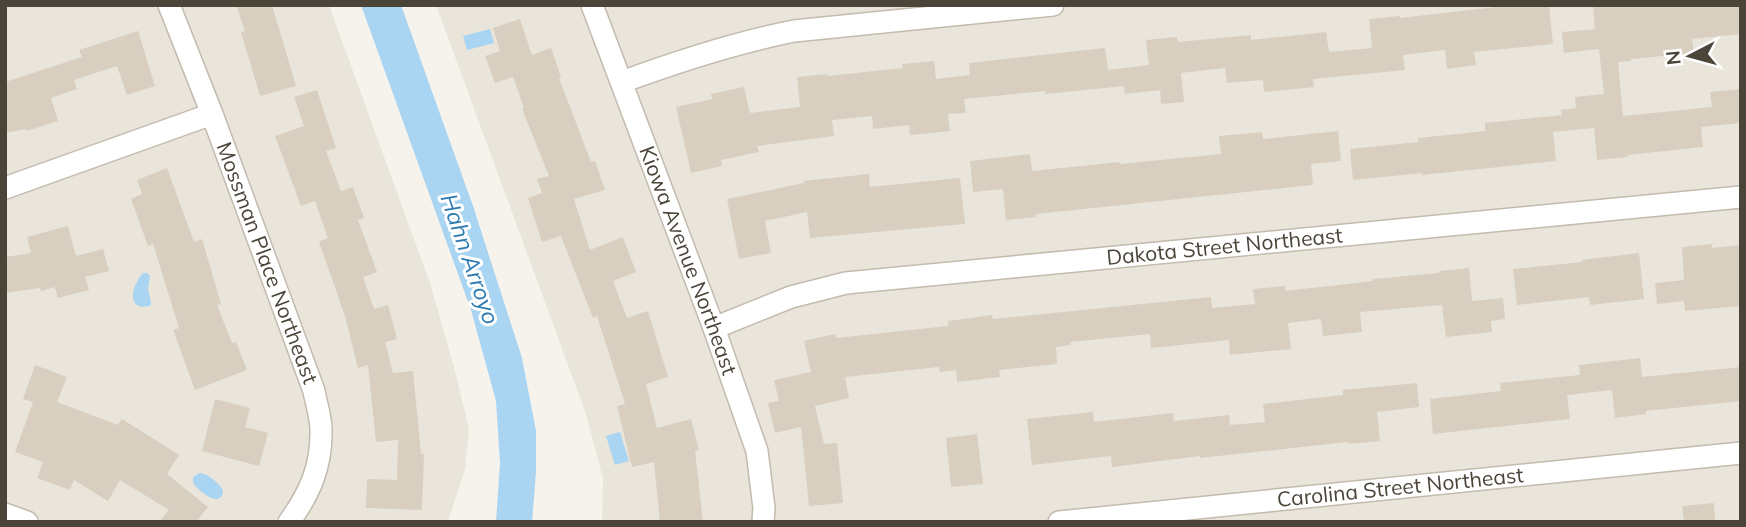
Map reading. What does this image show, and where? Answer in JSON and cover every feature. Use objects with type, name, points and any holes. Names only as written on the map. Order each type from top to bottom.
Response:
[{"type":"street","name":"Mossman Place Northeast","points":[[169,5],[314,391],[321,428],[317,471],[289,522]]},
{"type":"street","name":"Kiowa Avenue Northeast","points":[[592,5],[757,450],[764,508],[763,522]]},
{"type":"street","points":[[622,82],[697,55],[794,32],[1053,5]]},
{"type":"street","points":[[5,188],[212,114]]},
{"type":"street","name":"Dakota Street Northeast","points":[[714,328],[790,297],[846,283],[1741,197]]},
{"type":"street","name":"Carolina Street Northeast","points":[[1059,522],[1741,453]]},
{"type":"street","points":[[5,514],[27,522]]},
{"type":"shaded area","points":[[5,5],[329,5],[431,286],[469,429],[465,469],[448,522],[5,522]]},
{"type":"shaded area","points":[[436,5],[1741,5],[1741,522],[602,522],[603,479],[586,414]]},
{"type":"water","name":"Hahn Arroyo","points":[[361,5],[401,5],[473,206],[522,358],[536,431],[532,522],[496,522],[500,463],[496,401],[471,310]]},
{"type":"water","points":[[490,29],[494,43],[467,50],[463,36]]},
{"type":"water","points":[[143,273],[150,276],[148,289],[151,302],[150,306],[142,307],[137,305],[133,296]]},
{"type":"water","points":[[620,432],[629,461],[615,465],[606,436]]},
{"type":"water","points":[[199,473],[219,484],[223,490],[222,496],[214,499],[197,487],[193,479]]},
{"type":"building","points":[[236,5],[272,5],[296,86],[260,96]]},
{"type":"building","points":[[1514,5],[1549,5],[1553,44],[1474,52],[1476,65],[1447,69],[1445,50],[1403,55],[1405,70],[1313,79],[1314,87],[1264,92],[1263,80],[1227,83],[1225,68],[1181,73],[1184,102],[1161,104],[1160,90],[1125,94],[1124,86],[964,99],[966,113],[948,114],[950,131],[910,135],[909,125],[873,129],[872,116],[832,120],[834,136],[757,146],[759,152],[721,160],[722,166],[691,173],[676,107],[712,99],[711,94],[744,87],[750,113],[800,107],[797,77],[903,68],[902,64],[934,61],[936,79],[970,75],[969,63],[1105,48],[1108,70],[1149,65],[1146,40],[1177,37],[1178,42],[1251,35],[1251,40],[1326,32],[1329,52],[1372,48],[1369,19]]},
{"type":"building","points":[[1593,5],[1741,5],[1741,34],[1692,39],[1694,53],[1618,62],[1623,116],[1712,107],[1710,92],[1741,89],[1741,123],[1701,127],[1703,147],[1597,160],[1594,128],[1553,132],[1556,161],[1353,180],[1350,149],[1485,131],[1485,123],[1562,115],[1561,110],[1576,108],[1575,97],[1604,94],[1599,49],[1564,53],[1562,32],[1595,29]]},
{"type":"building","points":[[520,19],[532,55],[551,48],[561,77],[559,78],[591,162],[595,161],[605,190],[574,199],[590,250],[623,237],[636,272],[613,281],[627,318],[648,311],[668,377],[646,384],[657,428],[691,419],[699,450],[695,451],[703,522],[660,522],[654,462],[632,467],[617,406],[625,404],[597,316],[593,318],[561,236],[542,242],[528,198],[542,193],[537,179],[549,176],[522,109],[524,108],[513,77],[495,83],[485,56],[500,51],[493,28]]},
{"type":"building","points":[[138,31],[155,86],[127,95],[117,66],[74,80],[77,89],[51,98],[58,121],[27,131],[5,133],[5,82],[82,57],[79,50]]},
{"type":"building","points":[[317,90],[336,148],[326,151],[341,191],[353,187],[364,218],[358,220],[377,272],[363,277],[374,309],[388,305],[397,339],[385,342],[393,373],[413,371],[421,454],[424,454],[422,510],[366,508],[367,479],[397,480],[398,440],[376,442],[368,365],[358,368],[345,316],[319,242],[328,238],[315,201],[301,206],[275,136],[304,126],[294,97]]},
{"type":"building","points":[[1338,131],[1341,161],[1311,164],[1313,185],[1036,214],[1036,217],[1006,220],[1003,189],[973,192],[970,161],[1030,154],[1032,171],[1120,164],[1221,154],[1219,136],[1262,132],[1263,139]]},
{"type":"building","points":[[167,168],[194,242],[202,239],[221,304],[217,305],[232,343],[236,342],[247,370],[195,390],[173,330],[179,328],[153,244],[148,246],[131,199],[142,194],[137,180]]},
{"type":"building","points":[[869,174],[870,187],[960,178],[965,224],[810,238],[807,212],[765,221],[771,253],[739,259],[727,199],[804,181]]},
{"type":"building","points":[[68,226],[76,256],[103,249],[109,271],[85,277],[89,290],[58,298],[55,287],[41,291],[40,288],[5,293],[5,257],[31,253],[27,237]]},
{"type":"building","points":[[1712,244],[1712,248],[1741,245],[1741,306],[1685,311],[1684,301],[1657,304],[1655,283],[1684,280],[1682,247]]},
{"type":"building","points":[[1639,253],[1644,299],[1590,305],[1589,297],[1517,305],[1513,269]]},
{"type":"building","points":[[1469,268],[1472,301],[1503,298],[1505,319],[1491,321],[1492,332],[1446,337],[1442,305],[1360,312],[1362,332],[1323,336],[1321,319],[1288,323],[1291,349],[1230,355],[1229,340],[1151,348],[1150,334],[1070,342],[1071,345],[1056,347],[1057,364],[999,370],[1000,377],[957,382],[956,370],[940,372],[939,367],[845,377],[849,398],[815,406],[824,444],[837,443],[843,503],[809,506],[801,427],[775,433],[768,403],[779,401],[774,380],[811,372],[804,341],[835,334],[836,338],[948,326],[948,321],[992,315],[993,319],[1211,297],[1212,308],[1255,304],[1253,289],[1285,286],[1285,291]]},
{"type":"building","points":[[1640,358],[1642,377],[1741,367],[1741,401],[1646,411],[1646,414],[1615,418],[1612,390],[1567,395],[1570,419],[1433,434],[1430,399],[1501,391],[1500,383],[1580,375],[1579,365]]},
{"type":"building","points":[[35,365],[67,377],[57,402],[118,425],[122,419],[179,455],[167,474],[208,507],[196,522],[159,522],[169,510],[120,480],[108,501],[74,480],[70,490],[37,478],[43,462],[15,452],[33,402],[23,399]]},
{"type":"building","points":[[1417,383],[1419,407],[1377,412],[1380,441],[1200,456],[1112,467],[1111,456],[1032,465],[1027,419],[1093,412],[1094,422],[1173,413],[1174,421],[1229,415],[1230,425],[1265,422],[1263,404],[1343,395],[1343,390]]},
{"type":"building","points":[[215,399],[250,408],[245,427],[268,433],[259,466],[202,451]]},
{"type":"building","points":[[977,434],[983,484],[951,487],[946,438]]},
{"type":"building","points":[[1714,503],[1715,522],[1684,522],[1682,506]]}]
